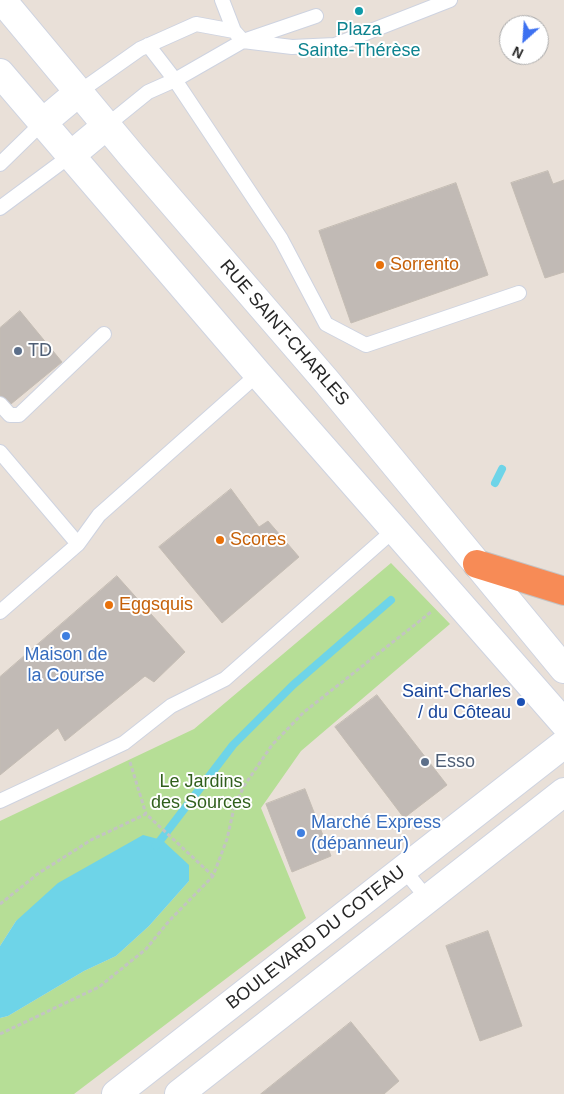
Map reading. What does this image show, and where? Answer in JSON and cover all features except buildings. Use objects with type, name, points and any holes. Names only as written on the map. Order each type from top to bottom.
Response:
[{"type":"highway","points":[[477,564],[564,591]]},
{"type":"street","name":"RUE SAINT-CHARLES","points":[[2,0],[106,126],[327,382],[564,669]]},
{"type":"street","points":[[0,73],[258,374],[564,723]]},
{"type":"street","points":[[42,123],[78,92]]},
{"type":"street","points":[[70,156],[106,126]]},
{"type":"street","name":"BOULEVARD DU COTEAU","points":[[116,1094],[564,744]]},
{"type":"street","name":"BOULEVARD DU COTEAU","points":[[179,1094],[564,792]]},
{"type":"lane","points":[[222,0],[238,36]]},
{"type":"lane","points":[[78,92],[102,73],[148,45],[196,24],[238,36],[292,47],[335,45],[450,0]]},
{"type":"lane","points":[[106,126],[148,92],[175,80],[238,36],[316,16]]},
{"type":"lane","points":[[148,45],[175,80],[282,239],[326,324],[366,345],[519,293]]},
{"type":"lane","points":[[0,164],[42,123]]},
{"type":"lane","points":[[0,208],[70,156]]},
{"type":"lane","points":[[0,404],[10,415],[19,415],[104,334]]},
{"type":"lane","points":[[0,612],[78,544],[99,515],[258,374]]},
{"type":"lane","points":[[0,452],[78,544]]},
{"type":"lane","points":[[0,801],[124,743],[172,706],[225,679],[394,530]]},
{"type":"lane","points":[[404,870],[427,898]]},
{"type":"path","points":[[0,1034],[99,987],[146,949],[169,921],[213,876],[227,839],[234,808],[244,786],[272,744],[304,712],[437,606]]},
{"type":"path","points":[[124,743],[146,814],[213,876]]},
{"type":"path","points":[[0,904],[39,873],[91,840],[146,814]]},
{"type":"green space","name":"Le Jardins des Sources","points":[[391,563],[450,624],[301,751],[261,808],[306,918],[74,1094],[0,1094],[0,1018],[8,1016],[84,971],[116,956],[149,926],[189,881],[16,921],[0,946],[0,821],[194,729]]},
{"type":"water","points":[[143,835],[162,840],[189,865],[189,881],[149,926],[116,956],[84,971],[8,1016],[0,1018],[0,946],[16,921],[58,883]]},
{"type":"waterway","points":[[495,483],[502,469]]},
{"type":"waterway","points":[[156,846],[233,745],[293,685],[391,600]]},
{"type":"place","name":"Plaza Sainte-Thérèse","points":[[359,11]]},
{"type":"place","name":"Sorrento","points":[[380,265]]},
{"type":"place","name":"TD","points":[[18,351]]},
{"type":"place","name":"Scores","points":[[220,540]]},
{"type":"place","name":"Eggsquis","points":[[109,605]]},
{"type":"place","name":"Maison de la Course","points":[[66,636]]},
{"type":"place","name":"Saint-Charles / du Côteau","points":[[521,702]]},
{"type":"place","name":"Esso","points":[[425,762]]},
{"type":"place","name":"Marché Express (dépanneur)","points":[[301,833]]}]
